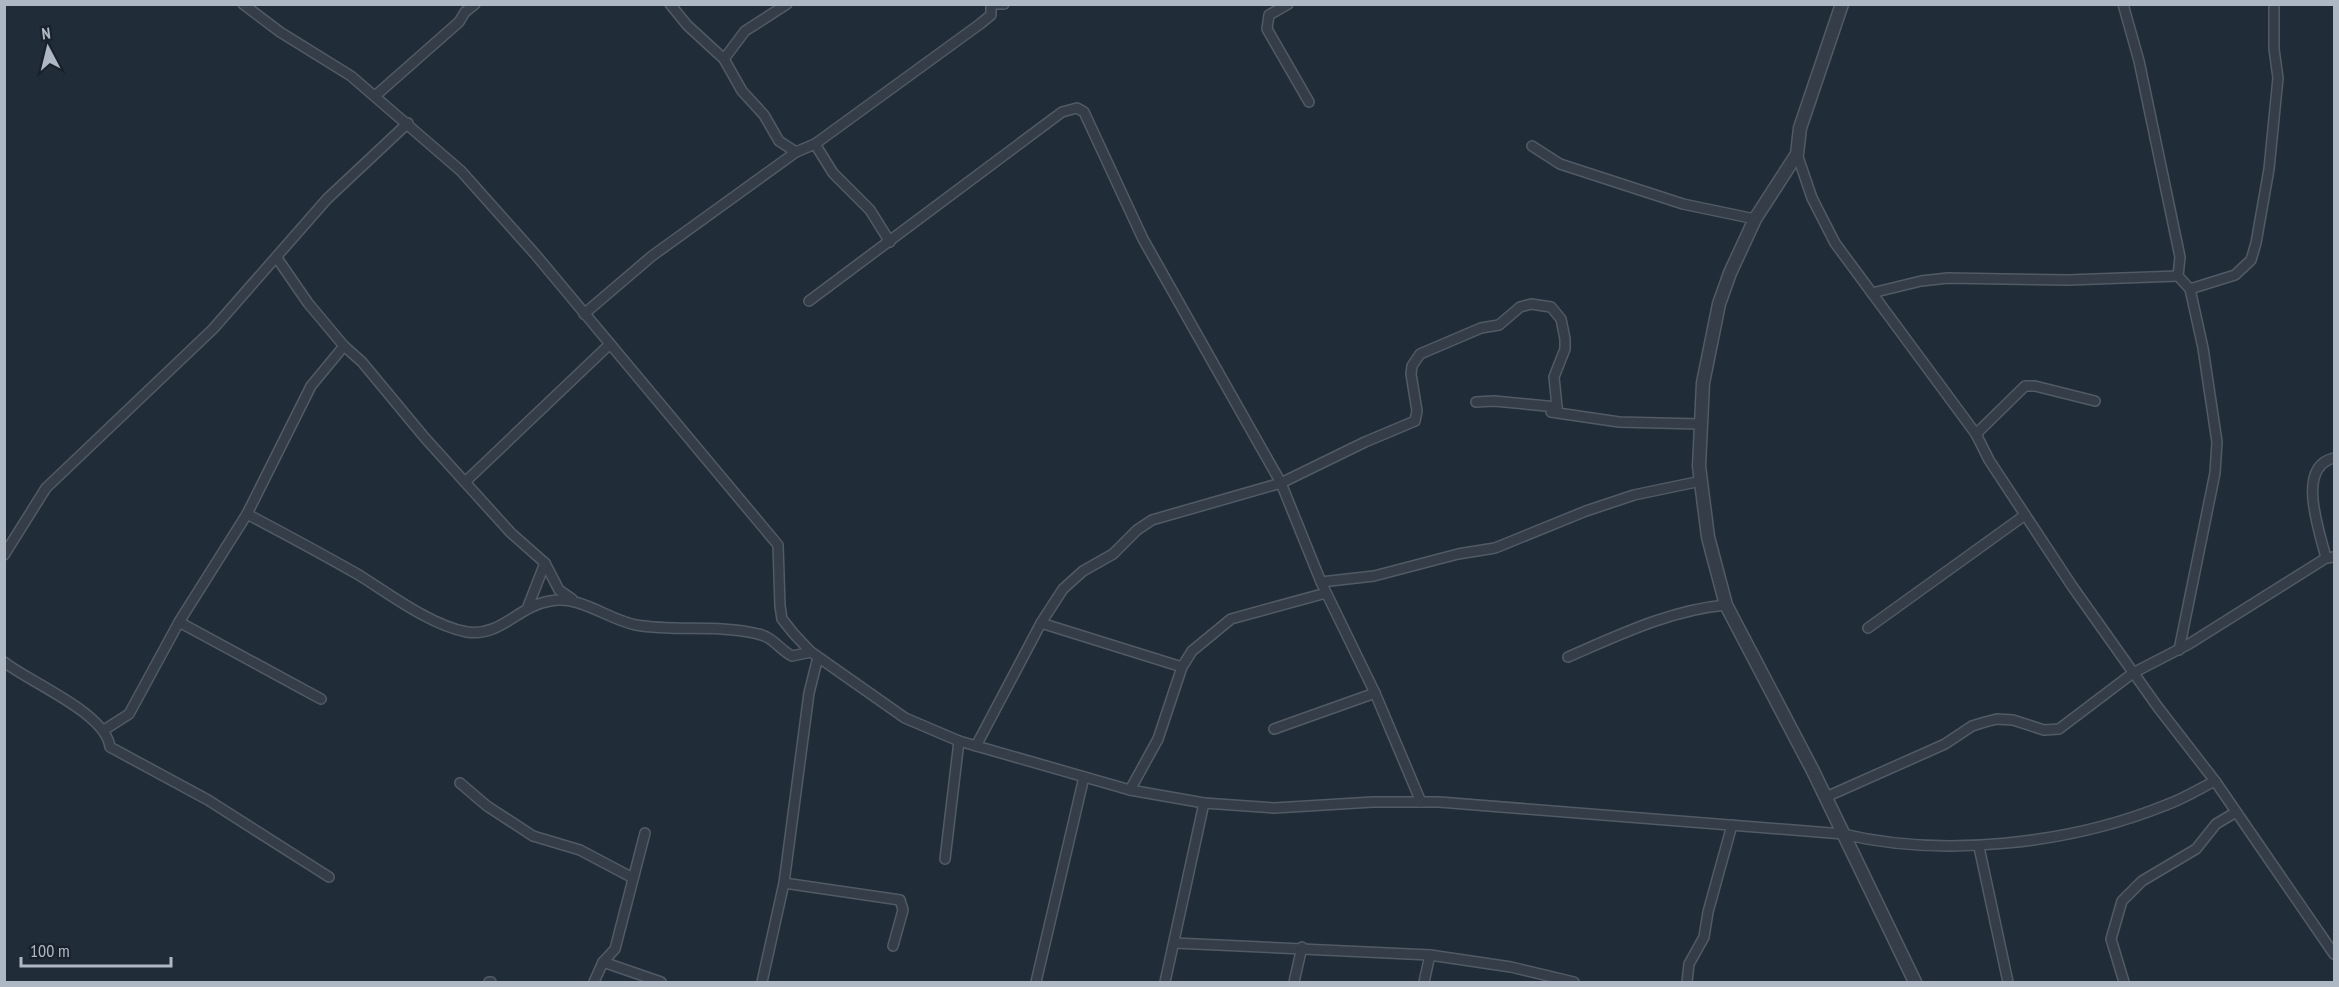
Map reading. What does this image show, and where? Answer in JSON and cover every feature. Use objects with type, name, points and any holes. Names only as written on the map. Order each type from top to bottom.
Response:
[{"type":"street","points":[[243,4],[280,32],[351,76],[408,123],[485,196],[778,545],[780,606],[783,619],[815,654],[905,718],[959,741],[1130,790],[1204,803],[1274,808],[1372,802],[1421,802],[1586,812],[1843,834],[1890,844],[1979,847],[2124,820],[2167,805],[2215,781]]},
{"type":"street","points":[[375,96],[452,28],[475,4]]},
{"type":"street","points":[[670,4],[687,25],[724,59],[742,91],[764,115],[779,141],[796,152]]},
{"type":"street","points":[[724,59],[745,31],[787,4]]},
{"type":"street","points":[[584,314],[652,256],[796,152],[815,144],[980,24],[991,15],[992,4],[1004,4]]},
{"type":"street","points":[[1288,4],[1269,15],[1267,29],[1309,102]]},
{"type":"street","points":[[1842,4],[1800,129],[1797,154],[1812,198],[1835,243],[1976,434],[2025,514],[2133,673],[2215,781],[2334,954]]},
{"type":"street","points":[[2123,4],[2139,61],[2180,257],[2178,276],[2190,289],[2203,348],[2217,442],[2215,473],[2179,650]]},
{"type":"street","points":[[2190,289],[2235,275],[2251,260],[2269,169],[2278,78],[2274,49],[2274,4]]},
{"type":"street","points":[[809,301],[1062,112],[1077,108],[1084,112],[1143,239],[1281,483],[1321,582],[1375,693],[1421,802]]},
{"type":"street","points":[[4,555],[45,488],[213,329],[327,199],[408,123]]},
{"type":"street","points":[[815,144],[833,173],[870,210],[890,242]]},
{"type":"street","points":[[1532,146],[1560,164],[1683,204],[1755,219]]},
{"type":"street","points":[[1797,154],[1755,219],[1730,273],[1719,304],[1707,356],[1700,424],[1701,481],[1708,537],[1726,605],[1826,797],[1915,982]]},
{"type":"street","points":[[277,258],[308,303],[345,346],[362,362],[511,532],[545,563],[559,590],[577,602],[609,617],[634,624],[748,632],[767,636],[792,656],[815,654]]},
{"type":"street","points":[[1872,293],[1920,280],[1948,278],[2068,280],[2178,276]]},
{"type":"street","points":[[976,746],[1041,623],[1073,578],[1113,554],[1137,530],[1152,520],[1281,483],[1365,442],[1415,422],[1417,411],[1410,381],[1412,366],[1417,357],[1476,330],[1499,326],[1520,307],[1531,304],[1551,307],[1561,319],[1565,349],[1554,377],[1557,407]]},
{"type":"street","points":[[465,482],[609,344]]},
{"type":"street","points":[[104,730],[129,714],[178,622],[247,514],[311,386],[345,346]]},
{"type":"street","points":[[1976,434],[2025,386],[2035,386],[2095,401]]},
{"type":"street","points":[[1476,402],[1494,401],[1557,407]]},
{"type":"street","points":[[1557,407],[1551,412],[1619,422],[1700,424]]},
{"type":"street","points":[[1826,797],[1945,744],[1972,726],[1985,722],[1997,719],[2013,720],[2044,730],[2059,729],[2133,673],[2179,650],[2330,558],[2313,500],[2314,476],[2318,467],[2334,458]]},
{"type":"street","points":[[1321,582],[1374,576],[1458,554],[1502,546],[1586,510],[1634,495],[1701,481]]},
{"type":"street","points":[[247,514],[449,627],[470,632],[495,630],[528,609],[549,601],[577,602]]},
{"type":"street","points":[[1868,628],[2025,514]]},
{"type":"street","points":[[528,609],[545,563]]},
{"type":"street","points":[[1130,790],[1158,740],[1182,667],[1192,651],[1231,619],[1326,592]]},
{"type":"street","points":[[1568,657],[1666,618],[1703,607],[1726,605]]},
{"type":"street","points":[[178,622],[321,699]]},
{"type":"street","points":[[1041,623],[1182,667]]},
{"type":"street","points":[[762,982],[784,883],[815,654]]},
{"type":"street","points":[[4,662],[62,698],[104,730],[109,737],[110,747],[208,800],[329,877]]},
{"type":"street","points":[[1274,729],[1375,693]]},
{"type":"street","points":[[945,859],[959,741]]},
{"type":"street","points":[[1036,982],[1084,777]]},
{"type":"street","points":[[460,783],[487,806],[533,836],[579,850],[631,877]]},
{"type":"street","points":[[1166,982],[1204,803]]},
{"type":"street","points":[[2124,982],[2110,939],[2122,901],[2142,881],[2196,849],[2216,824],[2236,813]]},
{"type":"street","points":[[1687,982],[1689,964],[1704,937],[1708,912],[1732,825]]},
{"type":"street","points":[[594,982],[603,962],[615,950],[631,877],[645,833]]},
{"type":"street","points":[[1979,847],[2008,982]]},
{"type":"street","points":[[784,883],[900,900],[903,910],[893,946]]},
{"type":"street","points":[[1175,943],[1302,947],[1430,955],[1511,967],[1574,982]]},
{"type":"street","points":[[1294,982],[1302,947]]},
{"type":"street","points":[[1424,982],[1430,955]]},
{"type":"street","points":[[603,962],[661,982]]}]
